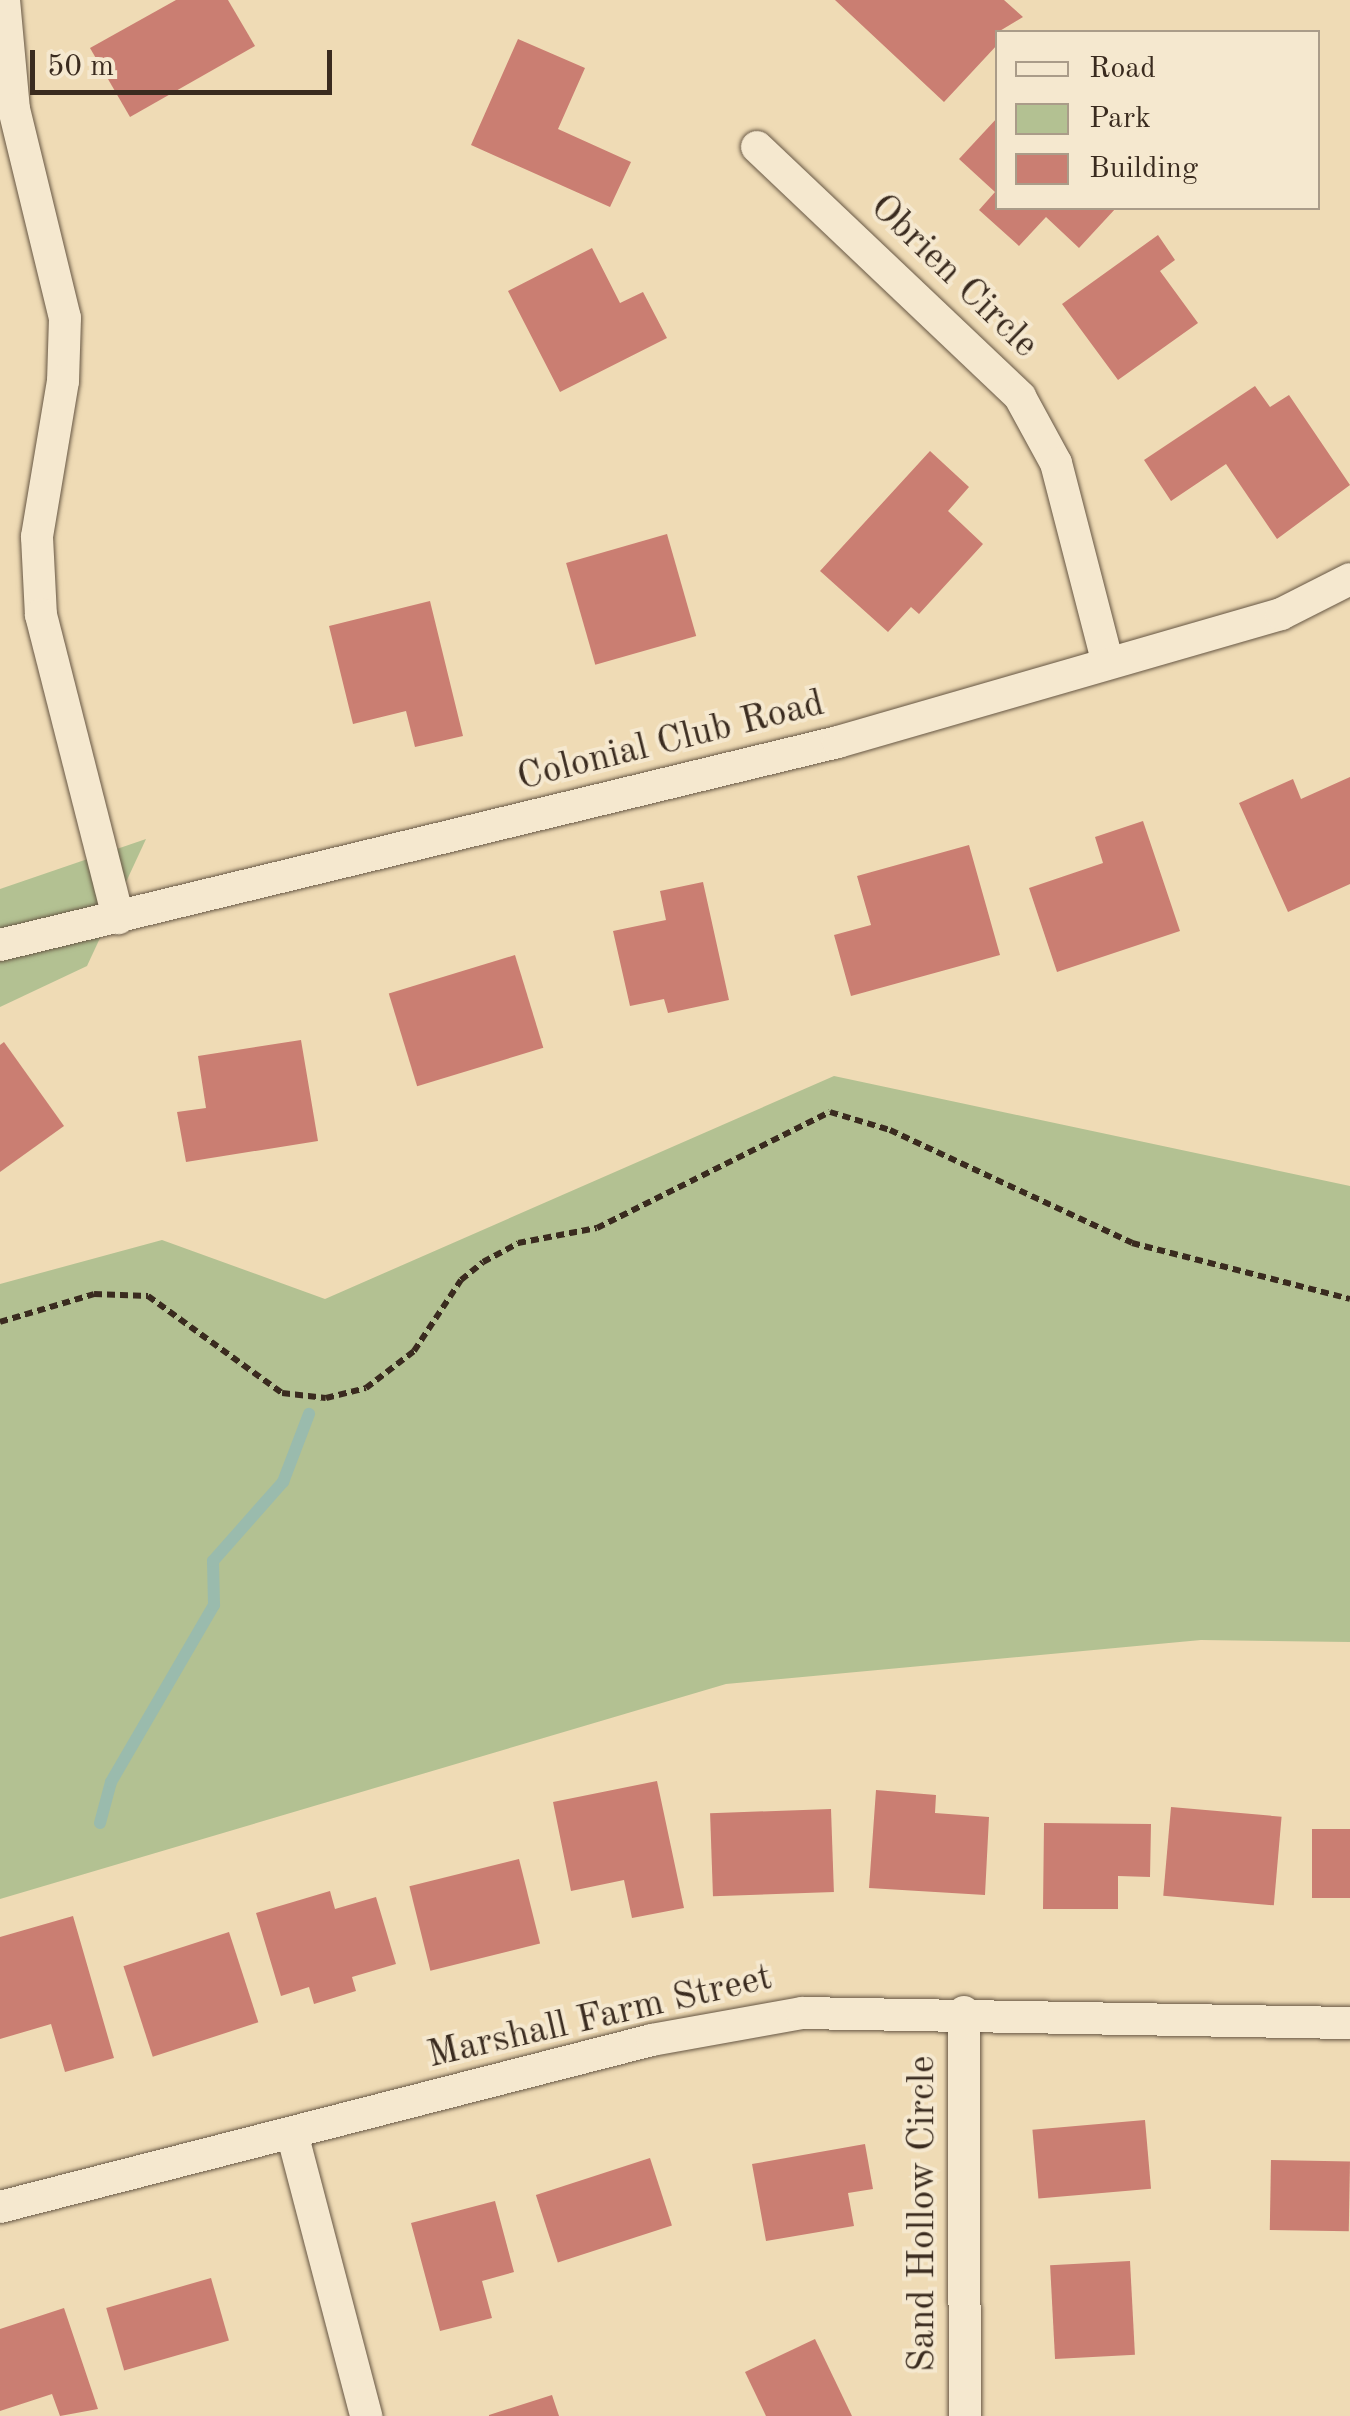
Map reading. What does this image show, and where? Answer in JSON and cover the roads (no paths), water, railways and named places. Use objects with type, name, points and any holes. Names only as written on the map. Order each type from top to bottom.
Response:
[{"type":"street","points":[[4,0],[14,109],[65,318],[63,381],[37,537],[41,615],[118,918]]},
{"type":"street","name":"Obrien Circle","points":[[757,147],[1020,397],[1056,463],[1107,660]]},
{"type":"street","name":"Colonial Club Road","points":[[0,945],[838,742],[1107,660],[1280,614],[1350,579]]},
{"type":"street","name":"Marshall Farm Street","points":[[0,2207],[652,2040],[802,2012],[964,2012],[1350,2024]]},
{"type":"street","name":"Sand Hollow Circle","points":[[964,2012],[964,2416]]},
{"type":"street","points":[[292,2133],[366,2416]]},
{"type":"waterway","points":[[100,1823],[111,1782],[214,1605],[213,1561],[283,1482],[309,1414]]}]
